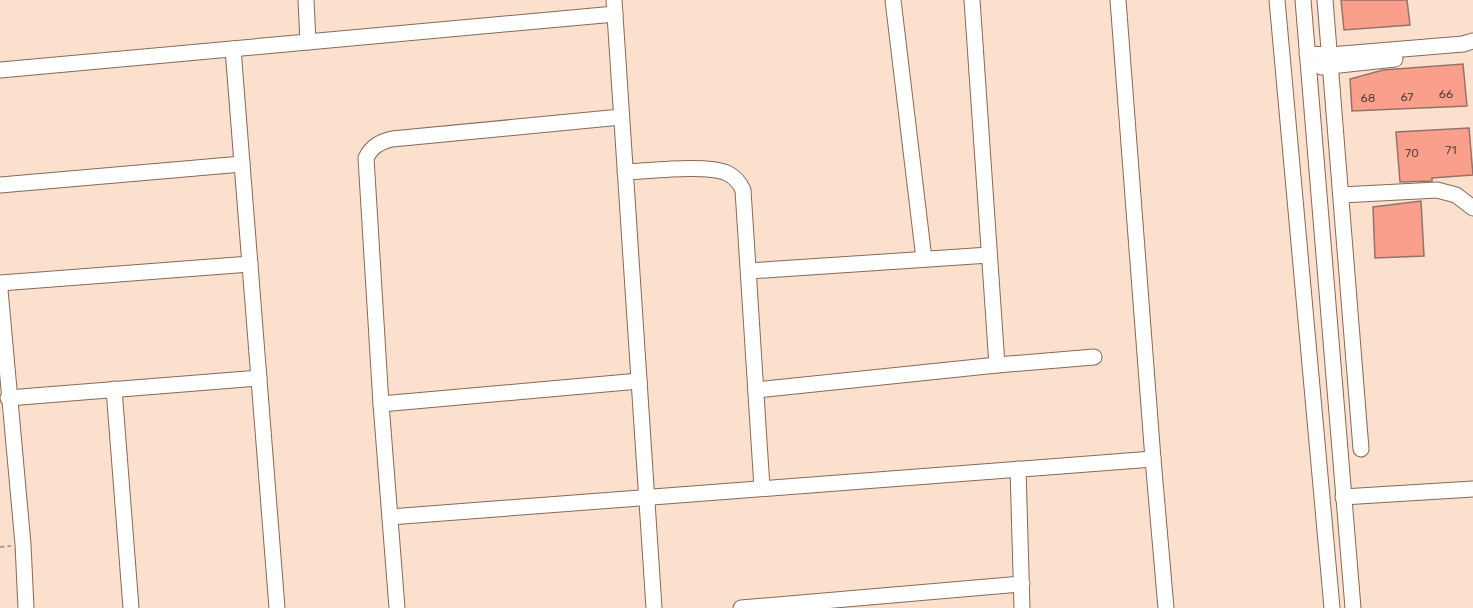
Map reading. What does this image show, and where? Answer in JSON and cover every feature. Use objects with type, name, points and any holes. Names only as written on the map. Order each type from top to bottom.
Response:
[{"type":"street","points":[[306,0],[308,42]]},
{"type":"street","points":[[893,0],[924,259]]},
{"type":"street","points":[[972,0],[997,364]]},
{"type":"street","points":[[1118,0],[1152,459],[1166,608]]},
{"type":"street","points":[[1277,0],[1332,608]]},
{"type":"street","points":[[1303,0],[1353,608]]},
{"type":"street","points":[[1325,0],[1341,195],[1353,300],[1361,449]]},
{"type":"street","points":[[0,70],[308,42],[614,7],[654,608]]},
{"type":"street","points":[[1330,60],[1473,41]]},
{"type":"street","points":[[233,49],[277,608]]},
{"type":"street","points":[[1308,61],[1473,53]]},
{"type":"street","points":[[397,608],[381,404],[366,158],[371,149],[392,138],[621,117]]},
{"type":"street","points":[[0,185],[242,164]]},
{"type":"street","points":[[625,172],[708,169],[724,172],[734,177],[741,185],[744,195],[762,488]]},
{"type":"street","points":[[1341,195],[1437,190],[1456,195],[1473,207]]},
{"type":"street","points":[[749,271],[989,255]]},
{"type":"street","points":[[0,283],[250,264]]},
{"type":"street","points":[[0,290],[26,608]]},
{"type":"street","points":[[756,390],[997,364],[1095,357]]},
{"type":"street","points":[[8,398],[259,378]]},
{"type":"street","points":[[381,404],[639,381]]},
{"type":"street","points":[[114,389],[131,608]]},
{"type":"street","points":[[390,517],[1152,459]]},
{"type":"street","points":[[1018,469],[1022,608]]},
{"type":"street","points":[[1343,497],[1473,489]]},
{"type":"street","points":[[741,608],[912,601],[1022,585]]},
{"type":"building","points":[[1341,0],[1407,0],[1410,25],[1344,30]]},
{"type":"building","points":[[1463,64],[1467,106],[1352,111],[1350,79],[1383,70]]},
{"type":"building","points":[[1469,128],[1473,175],[1432,178],[1432,181],[1400,182],[1396,132]]},
{"type":"building","points":[[1421,201],[1424,256],[1375,258],[1373,207]]}]
